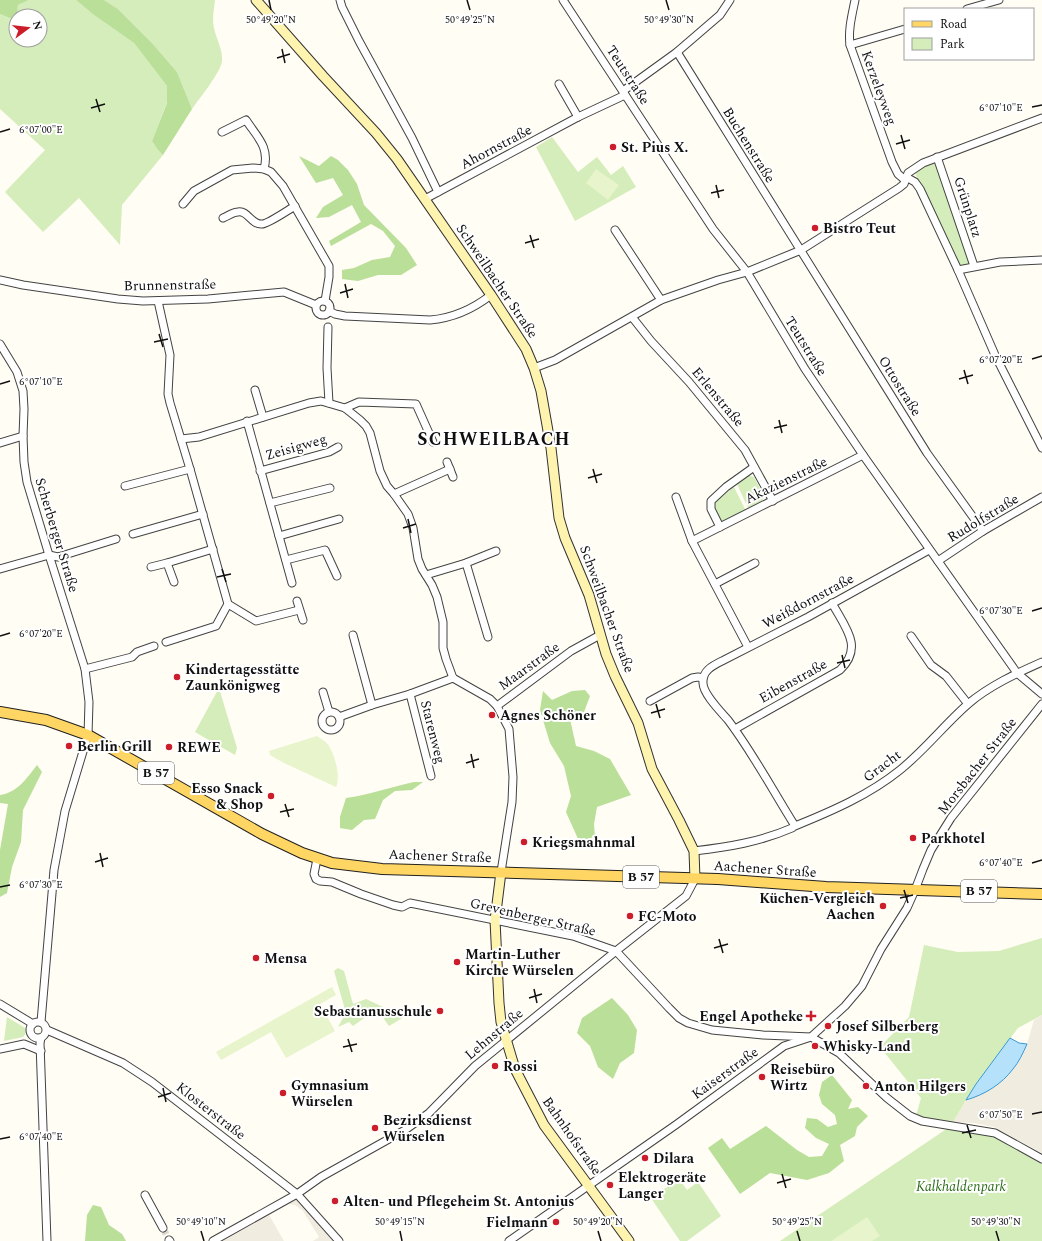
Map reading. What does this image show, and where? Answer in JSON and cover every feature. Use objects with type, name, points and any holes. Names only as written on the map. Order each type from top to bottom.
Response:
[{"type":"main road","name":"Schweilbacher Straße","points":[[256,0],[322,76],[376,133],[397,159],[491,295],[526,349],[541,391],[551,448],[559,518],[565,538],[589,594],[606,654],[638,723],[652,770],[694,851],[695,879]]},
{"type":"main road","name":"Aachener Straße","points":[[0,712],[46,720],[88,735],[262,834],[317,859],[332,863],[382,869],[723,880],[794,885],[915,890]]},
{"type":"main road","name":"Bahnhofstraße","points":[[501,872],[495,920],[499,1003],[501,1022],[515,1069],[544,1125],[629,1241]]},
{"type":"main road","name":"B 57","points":[[915,890],[1042,894]]},
{"type":"street","points":[[340,0],[359,41],[412,138],[438,192]]},
{"type":"street","name":"Teutstraße","points":[[562,0],[713,229],[747,272],[805,369],[863,455],[1017,673],[1042,694]]},
{"type":"street","name":"Ahornstraße","points":[[425,199],[624,93],[677,52],[720,15],[730,0]]},
{"type":"street","name":"Kerzeleyweg","points":[[854,0],[850,24],[850,45],[892,162],[898,174],[905,179]]},
{"type":"street","points":[[971,8],[999,0]]},
{"type":"street","points":[[850,45],[904,28]]},
{"type":"street","name":"Buchenstraße","points":[[677,52],[801,250]]},
{"type":"street","points":[[559,84],[578,118]]},
{"type":"street","points":[[534,368],[555,360],[661,300],[718,280],[747,272],[801,250],[899,188],[904,184],[908,173],[923,163],[1042,118]]},
{"type":"street","points":[[222,132],[246,120],[264,149],[266,160],[264,169]]},
{"type":"street","name":"Grünplatz","points":[[937,157],[974,266]]},
{"type":"street","points":[[183,204],[194,191],[232,170],[243,168],[264,169],[270,172],[283,186],[329,266],[330,277],[325,301]]},
{"type":"street","points":[[905,179],[915,182],[920,189],[958,270],[994,355],[1041,446]]},
{"type":"street","points":[[223,218],[236,212],[240,212],[245,214],[255,223],[262,224],[295,206]]},
{"type":"street","points":[[615,230],[661,300]]},
{"type":"street","name":"Ottostraße","points":[[801,250],[927,454],[983,531]]},
{"type":"street","points":[[958,270],[1000,262],[1042,260]]},
{"type":"street","name":"Brunnenstraße","points":[[0,280],[23,285],[118,299],[158,301],[284,292],[316,305],[316,311],[319,314],[326,314],[329,311],[346,316],[430,320],[440,320],[468,311],[491,295]]},
{"type":"street","points":[[158,301],[170,355],[168,394],[228,604],[256,621],[300,610]]},
{"type":"street","points":[[316,305],[325,301]]},
{"type":"street","points":[[325,301],[329,304],[329,311]]},
{"type":"street","name":"Erlenstraße","points":[[632,316],[651,341],[689,382],[745,450],[773,501]]},
{"type":"street","points":[[328,327],[327,368],[329,403]]},
{"type":"street","name":"Scherberger Straße","points":[[0,344],[17,372],[23,391],[24,462],[27,482],[48,555],[85,669],[89,702],[88,735],[64,811],[54,870],[41,1022]]},
{"type":"street","points":[[255,390],[263,417]]},
{"type":"street","points":[[181,439],[199,437],[247,421],[321,401],[345,408],[360,420],[370,433],[380,471],[387,486],[408,514],[413,528],[418,559],[422,569],[432,585],[438,603],[443,622],[443,648],[453,678],[490,699],[497,706]]},
{"type":"street","points":[[345,408],[359,402],[416,404],[433,442]]},
{"type":"street","name":"Zeisigweg","points":[[247,421],[292,583]]},
{"type":"street","points":[[0,443],[23,436]]},
{"type":"street","name":"Zeisigweg","points":[[260,470],[329,452],[338,448]]},
{"type":"street","name":"Akazienstraße","points":[[692,541],[863,455]]},
{"type":"street","points":[[394,494],[448,465],[453,478]]},
{"type":"street","name":"Akazienstraße","points":[[720,527],[711,509],[711,501],[726,487],[754,467]]},
{"type":"street","points":[[125,486],[190,469]]},
{"type":"street","points":[[270,503],[330,488]]},
{"type":"street","points":[[676,497],[692,541],[748,647]]},
{"type":"street","name":"Rudolfstraße","points":[[938,561],[983,531],[1042,497]]},
{"type":"street","points":[[133,534],[203,514]]},
{"type":"street","points":[[279,536],[339,519]]},
{"type":"street","points":[[0,569],[48,555],[58,557],[116,538]]},
{"type":"street","points":[[152,567],[213,549]]},
{"type":"street","points":[[286,560],[325,550],[337,576]]},
{"type":"street","name":"Weißdornstraße","points":[[703,678],[705,672],[711,667],[929,550]]},
{"type":"street","points":[[426,575],[496,552]]},
{"type":"street","points":[[167,563],[174,582]]},
{"type":"street","points":[[466,563],[488,637]]},
{"type":"street","points":[[715,584],[755,563]]},
{"type":"street","points":[[297,601],[302,620]]},
{"type":"street","name":"Eibenstraße","points":[[735,729],[840,670],[847,664],[851,655],[851,639],[832,603]]},
{"type":"street","points":[[166,642],[216,626],[228,604]]},
{"type":"street","points":[[353,635],[372,705]]},
{"type":"street","name":"Maarstraße","points":[[501,872],[512,802],[513,777],[509,729],[497,706],[571,651],[600,635]]},
{"type":"street","points":[[911,636],[932,665],[946,676],[968,704]]},
{"type":"street","points":[[85,669],[132,657],[137,652],[154,646]]},
{"type":"street","name":"Gracht","points":[[694,851],[735,846],[775,836],[861,797],[900,770],[968,704],[1017,673],[1042,662]]},
{"type":"street","name":"Starenweg","points":[[323,692],[329,712],[324,715],[322,721],[328,729],[334,729],[339,725],[339,717],[372,705],[410,694],[453,678]]},
{"type":"street","points":[[650,701],[692,678],[703,678],[703,685],[706,693],[735,729],[794,827]]},
{"type":"street","name":"Starenweg","points":[[410,694],[431,776]]},
{"type":"street","name":"Morsbacher Straße","points":[[915,890],[931,850],[951,818],[1042,704]]},
{"type":"street","points":[[329,712],[335,713],[339,717]]},
{"type":"street","name":"Grevenberger Straße","points":[[317,859],[314,874],[316,879],[320,881],[332,882],[393,905],[402,907],[410,903],[572,936],[616,952],[669,1008],[679,1018],[688,1024],[712,1030],[763,1035],[811,1037]]},
{"type":"street","name":"Lehnstraße","points":[[212,1241],[297,1194],[321,1177],[411,1126],[429,1113],[475,1066],[686,896],[695,879]]},
{"type":"street","name":"Kaiserstraße","points":[[509,1241],[784,1046],[811,1037],[855,996],[862,986],[881,948],[907,908],[915,890]]},
{"type":"street","points":[[0,1004],[32,1024]]},
{"type":"street","points":[[32,1024],[41,1022],[47,1030],[41,1038],[47,1241]]},
{"type":"street","points":[[32,1024],[30,1029],[33,1036],[41,1038]]},
{"type":"street","name":"Klosterstraße","points":[[47,1030],[123,1063],[152,1082],[297,1194],[339,1241]]},
{"type":"street","points":[[0,1049],[24,1044],[33,1036]]},
{"type":"street","points":[[811,1037],[839,1053],[887,1098],[915,1119],[995,1133],[1042,1159]]},
{"type":"street","points":[[24,1044],[41,1051]]},
{"type":"street","points":[[145,1195],[163,1228]]},
{"type":"green space","points":[[0,0],[29,0],[18,5],[18,8],[8,8],[8,18],[0,14]]},
{"type":"green space","points":[[29,0],[76,0],[94,15],[134,43],[167,86],[167,102],[152,141],[163,155],[122,205],[120,245],[79,198],[43,232],[5,192],[45,150],[0,109],[0,14],[8,18],[8,48],[48,48],[48,8],[17,8],[18,5]]},
{"type":"green space","points":[[76,0],[104,0],[118,9],[152,43],[177,72],[192,109],[163,155],[152,141],[167,103],[167,86],[134,43],[94,15]]},
{"type":"green space","points":[[104,0],[215,0],[213,25],[222,57],[221,66],[192,109],[177,72],[152,43],[118,9]]},
{"type":"green space","points":[[552,137],[578,172],[597,157],[611,175],[623,166],[636,187],[575,221],[536,147]]},
{"type":"green space","points":[[299,156],[319,166],[331,156],[338,160],[348,170],[357,184],[364,205],[406,248],[417,265],[401,275],[378,275],[358,281],[342,279],[342,270],[354,268],[372,260],[390,257],[395,246],[383,231],[371,224],[331,246],[329,241],[361,222],[352,205],[329,217],[316,218],[323,207],[343,195],[333,178],[316,183]]},
{"type":"green space","points":[[936,160],[971,264],[959,268],[915,173]]},
{"type":"green space","points":[[596,169],[619,185],[608,200],[586,183]]},
{"type":"green space","points":[[748,475],[754,477],[764,496],[762,501],[748,508],[737,484]]},
{"type":"green space","points":[[734,487],[746,511],[721,523],[714,509],[715,502]]},
{"type":"green space","points":[[219,688],[237,748],[235,755],[195,732]]},
{"type":"green space","points":[[585,690],[590,696],[584,712],[570,719],[576,746],[594,751],[610,759],[631,795],[597,807],[594,824],[595,837],[579,841],[566,812],[571,796],[564,766],[550,743],[540,710],[543,691],[552,700],[572,691]]},
{"type":"green space","points":[[317,736],[328,745],[333,755],[338,772],[336,787],[270,755],[269,751]]},
{"type":"green space","points":[[37,765],[42,772],[23,810],[21,842],[12,867],[7,893],[0,897],[0,850],[8,804],[0,803],[0,795],[6,794],[17,788]]},
{"type":"green space","points":[[414,782],[423,782],[412,790],[395,791],[383,800],[375,819],[364,820],[352,830],[340,828],[340,817],[346,798]]},
{"type":"green space","points":[[1042,938],[1042,1015],[1018,1028],[976,1084],[953,1122],[916,1116],[921,1098],[880,1047],[909,1017],[924,945],[958,952],[999,951]]},
{"type":"green space","points":[[338,968],[344,971],[353,1004],[366,999],[404,1017],[389,1026],[377,1009],[353,1026],[349,1022],[338,1027],[346,1013],[334,971]]},
{"type":"green space","points":[[332,987],[336,995],[320,1004],[335,1031],[286,1058],[271,1032],[221,1060],[216,1052]]},
{"type":"green space","points":[[612,998],[628,1015],[637,1030],[634,1053],[620,1063],[613,1079],[598,1067],[590,1046],[577,1033],[582,1018]]},
{"type":"green space","points":[[7,1017],[25,1028],[26,1033],[23,1037],[4,1041]]},
{"type":"green space","points":[[832,1075],[852,1100],[848,1109],[858,1107],[868,1116],[857,1127],[855,1136],[840,1145],[844,1161],[829,1173],[807,1180],[770,1173],[740,1194],[708,1148],[722,1138],[730,1149],[766,1126],[797,1150],[809,1157],[822,1156],[829,1144],[816,1138],[805,1128],[807,1118],[817,1119],[828,1127],[837,1124],[835,1115],[822,1104],[819,1095],[822,1082]]},
{"type":"green space","name":"Kalkhaldenpark","points":[[948,1128],[993,1136],[1042,1164],[1042,1241],[780,1241]]},
{"type":"green space","points":[[679,1179],[687,1190],[698,1182],[721,1216],[687,1241],[680,1241],[651,1198]]},
{"type":"green space","points":[[93,1205],[101,1207],[109,1225],[122,1234],[126,1241],[85,1241],[87,1215]]},
{"type":"green space","points":[[867,1217],[880,1236],[872,1241],[831,1241]]},
{"type":"shaded area","points":[[1042,1015],[1042,1153],[994,1127],[974,1123],[953,1122],[966,1100],[976,1097],[1027,1044],[1034,1020]]},
{"type":"shaded area","points":[[297,1194],[339,1241],[313,1241],[319,1237],[303,1211],[295,1205],[289,1204],[269,1215],[284,1241],[213,1241]]},
{"type":"water","points":[[1010,1038],[1019,1043],[1027,1044],[1015,1066],[998,1084],[979,1095],[966,1100],[976,1084]]},
{"type":"tunnel","points":[[163,1228],[169,1240]]},
{"type":"place","name":"St. Pius X.","points":[[613,147]]},
{"type":"place","name":"Bistro Teut","points":[[815,228]]},
{"type":"place","name":"Kindertagesstätte Zaunkönigweg","points":[[177,677]]},
{"type":"place","name":"Agnes Schöner","points":[[492,715]]},
{"type":"place","name":"Berlin Grill","points":[[69,746]]},
{"type":"place","name":"REWE","points":[[169,747]]},
{"type":"place","name":"Esso Snack & Shop","points":[[271,796]]},
{"type":"place","name":"Parkhotel","points":[[913,838]]},
{"type":"place","name":"Kriegsmahnmal","points":[[524,842]]},
{"type":"place","name":"Küchen-Vergleich Aachen","points":[[883,906]]},
{"type":"place","name":"FC-Moto","points":[[630,916]]},
{"type":"place","name":"Mensa","points":[[256,958]]},
{"type":"place","name":"Martin-Luther Kirche Würselen","points":[[457,962]]},
{"type":"place","name":"Sebastianusschule","points":[[440,1011]]},
{"type":"place","name":"Engel Apotheke","points":[[811,1016]]},
{"type":"place","name":"Josef Silberberg","points":[[828,1026]]},
{"type":"place","name":"Whisky-Land","points":[[815,1046]]},
{"type":"place","name":"Rossi","points":[[495,1066]]},
{"type":"place","name":"Reisebüro Wirtz","points":[[762,1077]]},
{"type":"place","name":"Anton Hilgers","points":[[866,1086]]},
{"type":"place","name":"Gymnasium Würselen","points":[[283,1093]]},
{"type":"place","name":"Bezirksdienst Würselen","points":[[375,1128]]},
{"type":"place","name":"Dilara","points":[[645,1158]]},
{"type":"place","name":"Elektrogeräte Langer","points":[[610,1185]]},
{"type":"place","name":"Alten- und Pflegeheim St. Antonius","points":[[335,1201]]},
{"type":"place","name":"Fielmann","points":[[556,1222]]},
{"type":"district","name":"SCHWEILBACH","points":[[494,439]]}]
